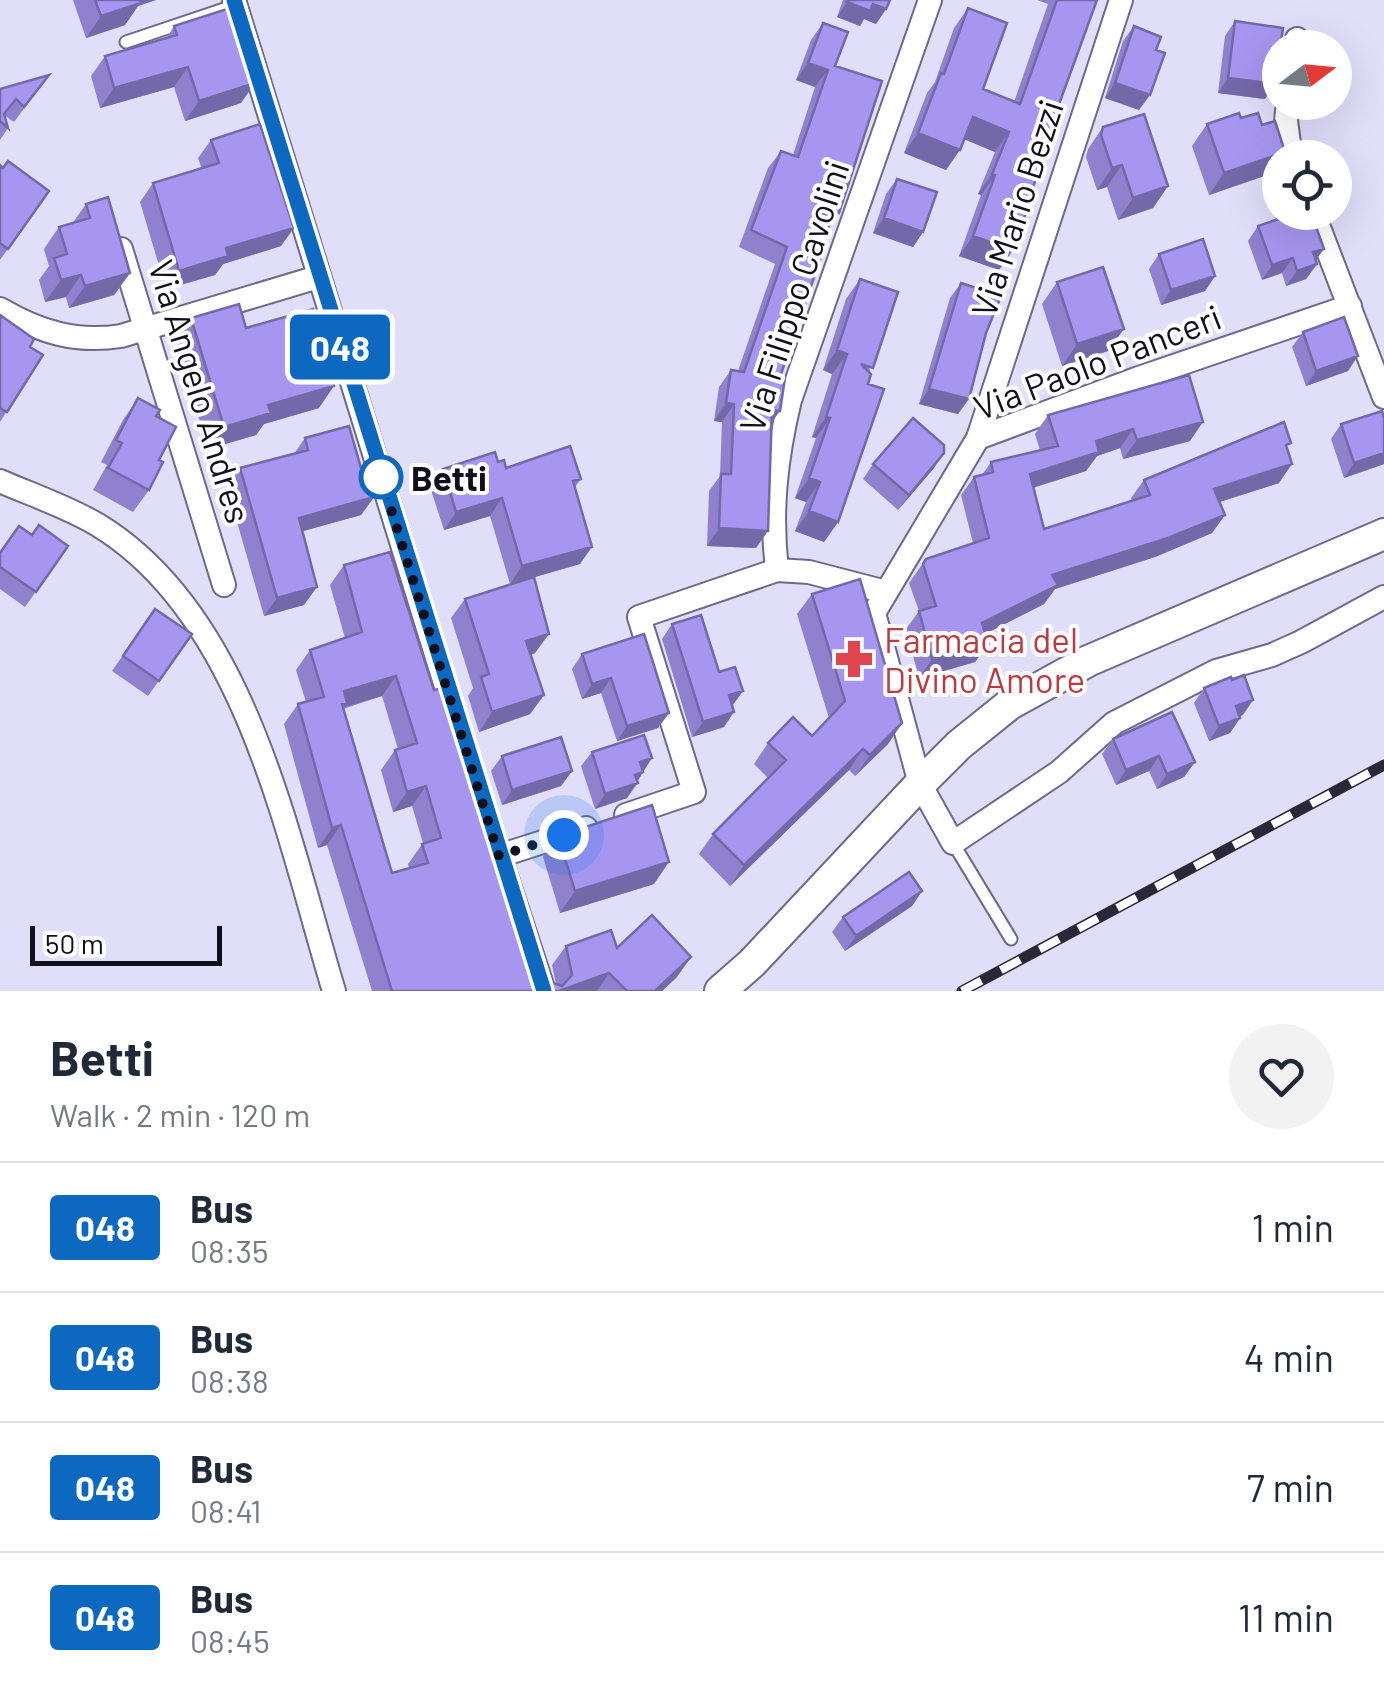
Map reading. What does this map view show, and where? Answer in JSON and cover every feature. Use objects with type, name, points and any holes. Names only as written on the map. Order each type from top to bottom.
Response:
[{"type":"main road","points":[[720,991],[752,963],[959,744],[1010,704],[1041,685],[1150,634],[1384,534]]},
{"type":"street","name":"Via Filippo Cavolini","points":[[777,570],[772,506],[780,439],[790,400],[930,0]]},
{"type":"street","name":"Via Mario Bezzi","points":[[978,438],[1121,0]]},
{"type":"street","points":[[235,3],[464,744]]},
{"type":"street","points":[[1320,230],[1384,397]]},
{"type":"street","name":"Via Angelo Andres","points":[[117,235],[224,585]]},
{"type":"street","points":[[0,309],[56,335],[76,339],[121,336],[318,278]]},
{"type":"street","name":"Via Paolo Panceri","points":[[886,592],[978,438],[1350,306]]},
{"type":"street","points":[[0,480],[97,524],[130,549],[193,618],[227,672],[253,730],[334,991]]},
{"type":"street","points":[[499,856],[694,792],[639,617],[777,570],[809,572],[886,592],[874,613],[920,784],[953,843],[1059,772],[1114,723],[1216,671],[1272,655],[1300,642],[1384,597]]},
{"type":"street","points":[[487,819],[544,991]]},
{"type":"lane","points":[[126,42],[235,3]]},
{"type":"lane","points":[[953,843],[1011,939]]},
{"type":"building","points":[[95,0],[140,0],[141,3],[101,16]]},
{"type":"building","points":[[848,0],[890,0],[886,9],[873,4],[870,11]]},
{"type":"building","points":[[1057,0],[1097,0],[1054,118],[1060,120],[1024,209],[1027,210],[1013,250],[973,236],[1009,132],[973,117],[960,150],[918,133],[968,8],[1007,23],[983,89],[1020,104]]},
{"type":"building","points":[[230,8],[255,83],[199,101],[188,67],[114,88],[105,56],[177,35],[174,26]]},
{"type":"building","points":[[1235,21],[1283,28],[1262,30],[1262,82],[1228,78]]},
{"type":"building","points":[[823,23],[848,32],[835,66],[882,81],[839,213],[824,208],[808,253],[821,257],[780,377],[785,378],[780,411],[772,410],[768,531],[719,528],[721,474],[731,474],[734,404],[726,403],[731,370],[744,372],[787,247],[751,230],[781,151],[798,157],[828,70],[808,63]]},
{"type":"building","points":[[1134,26],[1161,37],[1156,50],[1165,53],[1150,95],[1115,83]]},
{"type":"building","points":[[49,75],[24,107],[16,99],[4,114],[8,128],[0,121],[0,89]]},
{"type":"building","points":[[1239,113],[1241,118],[1258,113],[1262,125],[1275,121],[1281,140],[1262,140],[1262,160],[1224,173],[1207,124]]},
{"type":"building","points":[[1144,114],[1168,186],[1133,198],[1122,165],[1112,168],[1101,135],[1103,127]]},
{"type":"building","points":[[260,124],[294,228],[226,248],[228,256],[179,271],[153,183],[219,163],[211,140]]},
{"type":"building","points":[[8,161],[49,191],[8,249],[0,243],[0,165],[3,168]]},
{"type":"building","points":[[897,179],[937,192],[923,232],[884,218]]},
{"type":"building","points":[[108,197],[130,273],[85,286],[81,275],[61,280],[54,258],[67,254],[59,227],[90,218],[86,204]]},
{"type":"building","points":[[1262,225],[1262,230],[1317,230],[1324,249],[1313,252],[1317,264],[1297,271],[1293,258],[1272,265],[1258,226]]},
{"type":"building","points":[[1203,239],[1215,276],[1171,290],[1159,254]]},
{"type":"building","points":[[1103,267],[1124,329],[1077,344],[1057,282]]},
{"type":"building","points":[[860,279],[898,292],[873,368],[861,364],[871,374],[868,384],[884,389],[838,522],[809,511],[820,482],[809,478],[847,354],[837,350]]},
{"type":"building","points":[[961,283],[1001,296],[986,333],[969,399],[929,389]]},
{"type":"building","points":[[239,304],[246,328],[313,309],[334,386],[268,405],[271,413],[224,427],[191,318]]},
{"type":"building","points":[[0,315],[34,339],[30,347],[43,355],[7,412],[0,408]]},
{"type":"building","points":[[1344,317],[1358,356],[1316,371],[1303,332]]},
{"type":"building","points":[[1189,375],[1203,422],[1137,440],[1133,429],[1096,441],[1099,452],[1030,474],[1044,529],[1150,495],[1144,480],[1284,422],[1292,464],[1214,489],[1225,515],[1168,538],[1052,575],[1058,585],[982,623],[988,644],[932,659],[919,611],[936,606],[923,564],[926,559],[989,538],[974,477],[993,472],[991,462],[1058,446],[1048,415]]},
{"type":"building","points":[[138,398],[160,410],[156,416],[176,427],[149,490],[108,468],[122,443],[116,440]]},
{"type":"building","points":[[1382,411],[1384,453],[1354,463],[1341,424]]},
{"type":"building","points":[[913,418],[944,445],[944,453],[909,495],[873,464]]},
{"type":"building","points":[[349,426],[374,497],[299,518],[317,587],[277,598],[240,468],[308,450],[305,438]]},
{"type":"building","points":[[570,446],[581,479],[573,481],[592,547],[522,566],[502,498],[456,512],[443,469],[495,452],[498,462],[504,460],[506,468]]},
{"type":"building","points":[[39,525],[68,546],[36,592],[0,567],[0,553],[19,526],[32,535]]},
{"type":"building","points":[[390,552],[434,690],[453,686],[472,762],[476,761],[487,794],[483,796],[501,860],[497,861],[530,952],[537,956],[547,981],[562,986],[572,975],[566,946],[611,930],[617,948],[652,915],[691,957],[655,991],[627,991],[609,973],[559,991],[392,991],[341,825],[332,828],[298,704],[324,697],[310,650],[362,632],[344,565]],"holes":[[[396,676],[417,743],[395,750],[407,792],[426,786],[441,838],[422,844],[428,863],[392,873],[342,704],[347,703],[344,691]]]},
{"type":"building","points":[[534,577],[549,634],[526,641],[544,695],[492,712],[481,677],[489,674],[465,599]]},
{"type":"building","points":[[860,579],[902,723],[870,755],[863,749],[744,865],[713,834],[786,760],[768,743],[793,717],[812,736],[845,701],[812,594]]},
{"type":"building","points":[[155,609],[192,634],[159,681],[123,656]]},
{"type":"building","points":[[701,615],[719,672],[735,667],[743,691],[729,695],[734,712],[703,722],[672,624]]},
{"type":"building","points":[[644,634],[669,713],[627,726],[611,678],[592,684],[582,654]]},
{"type":"building","points":[[1244,675],[1253,700],[1236,706],[1240,718],[1219,726],[1204,688]]},
{"type":"building","points":[[1172,712],[1195,762],[1167,774],[1159,756],[1126,770],[1113,739]]},
{"type":"building","points":[[644,735],[652,758],[640,762],[643,772],[635,775],[638,783],[605,794],[592,752]]},
{"type":"building","points":[[561,737],[572,771],[512,790],[502,756]]},
{"type":"building","points":[[652,805],[669,862],[575,891],[558,836]]},
{"type":"building","points":[[909,872],[922,891],[856,936],[843,917]]},
{"type":"railway","points":[[962,991],[1384,765]]},
{"type":"bus line","name":"048","points":[[234,0],[544,991]]},
{"type":"place","name":"Betti","points":[[381,477]]},
{"type":"place","name":"Farmacia del Divino Amore","points":[[854,659]]},
{"type":"route","points":[[381,477],[499,856],[564,835]]}]
